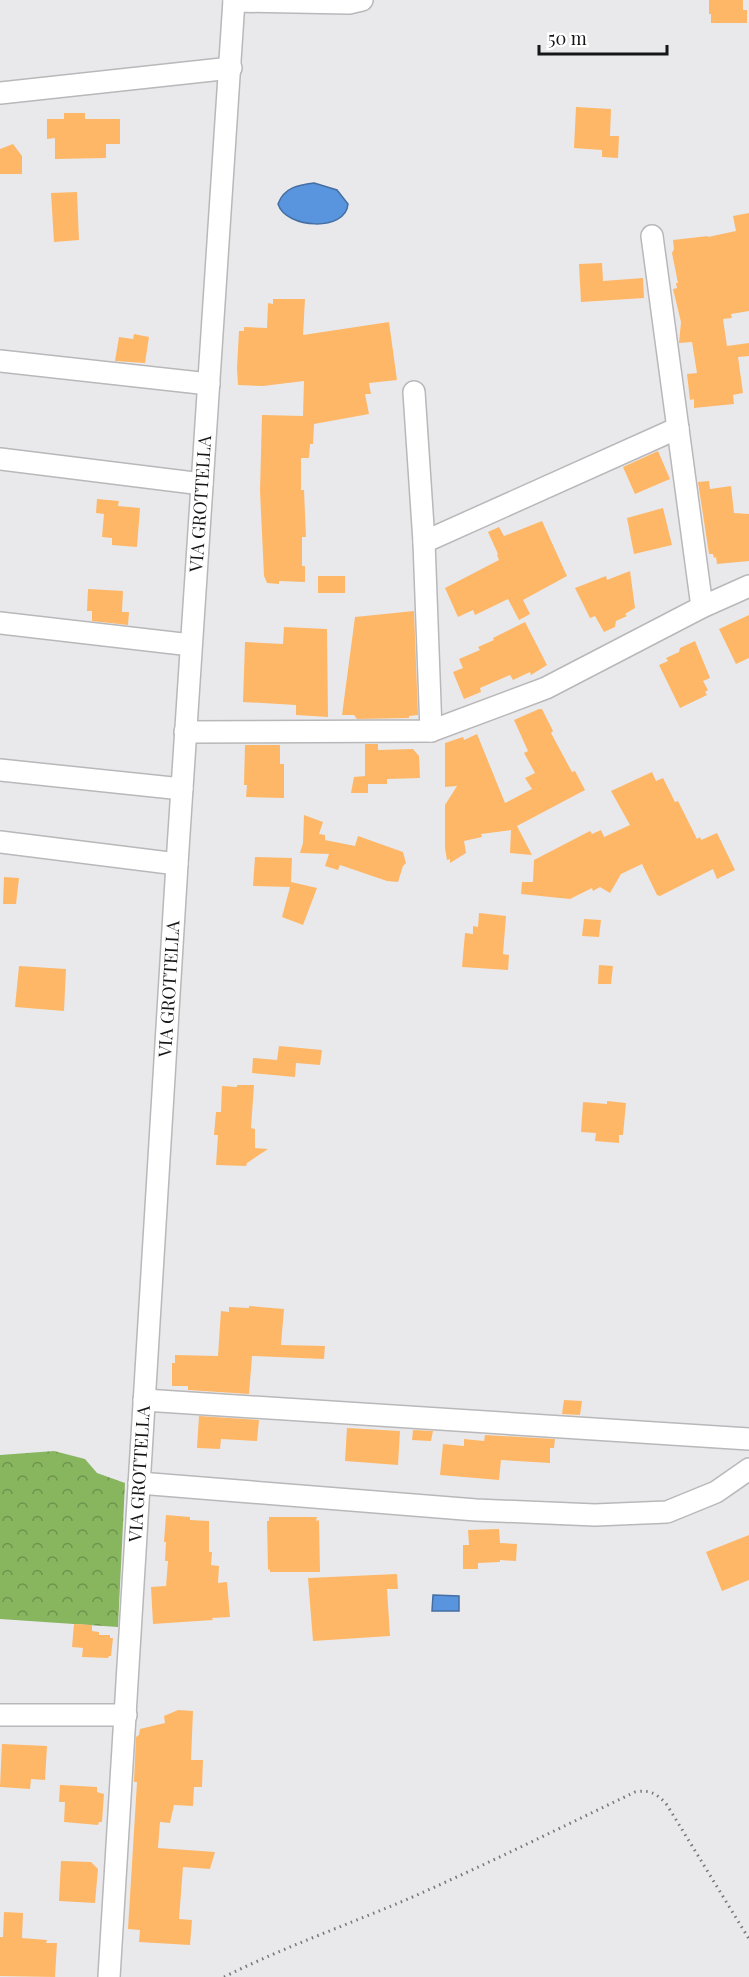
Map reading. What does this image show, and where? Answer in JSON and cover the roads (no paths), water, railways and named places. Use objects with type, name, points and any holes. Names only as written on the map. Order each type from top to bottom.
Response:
[{"type":"street","points":[[234,1],[349,3],[362,0]]},
{"type":"street","name":"VIA GROTTELLA","points":[[110,1977],[185,732],[234,1]]},
{"type":"street","points":[[0,93],[231,68]]},
{"type":"street","points":[[652,236],[702,607]]},
{"type":"street","points":[[0,361],[209,384]]},
{"type":"street","points":[[414,392],[424,542],[431,731]]},
{"type":"street","points":[[424,542],[678,428]]},
{"type":"street","points":[[0,459],[202,484]]},
{"type":"street","points":[[185,732],[431,731],[546,688],[702,607],[749,586]]},
{"type":"street","points":[[0,623],[191,645]]},
{"type":"street","points":[[0,770],[182,789]]},
{"type":"street","points":[[0,842],[177,864]]},
{"type":"street","points":[[144,1400],[749,1439]]},
{"type":"street","points":[[139,1483],[476,1510],[595,1515],[667,1512],[716,1492],[749,1468]]},
{"type":"street","points":[[0,1715],[126,1715]]},
{"type":"water","points":[[314,183],[337,190],[348,204],[345,213],[327,223],[315,224],[292,218],[283,212],[278,204],[288,190]]},
{"type":"water","points":[[433,1595],[459,1596],[459,1611],[432,1611]]}]
